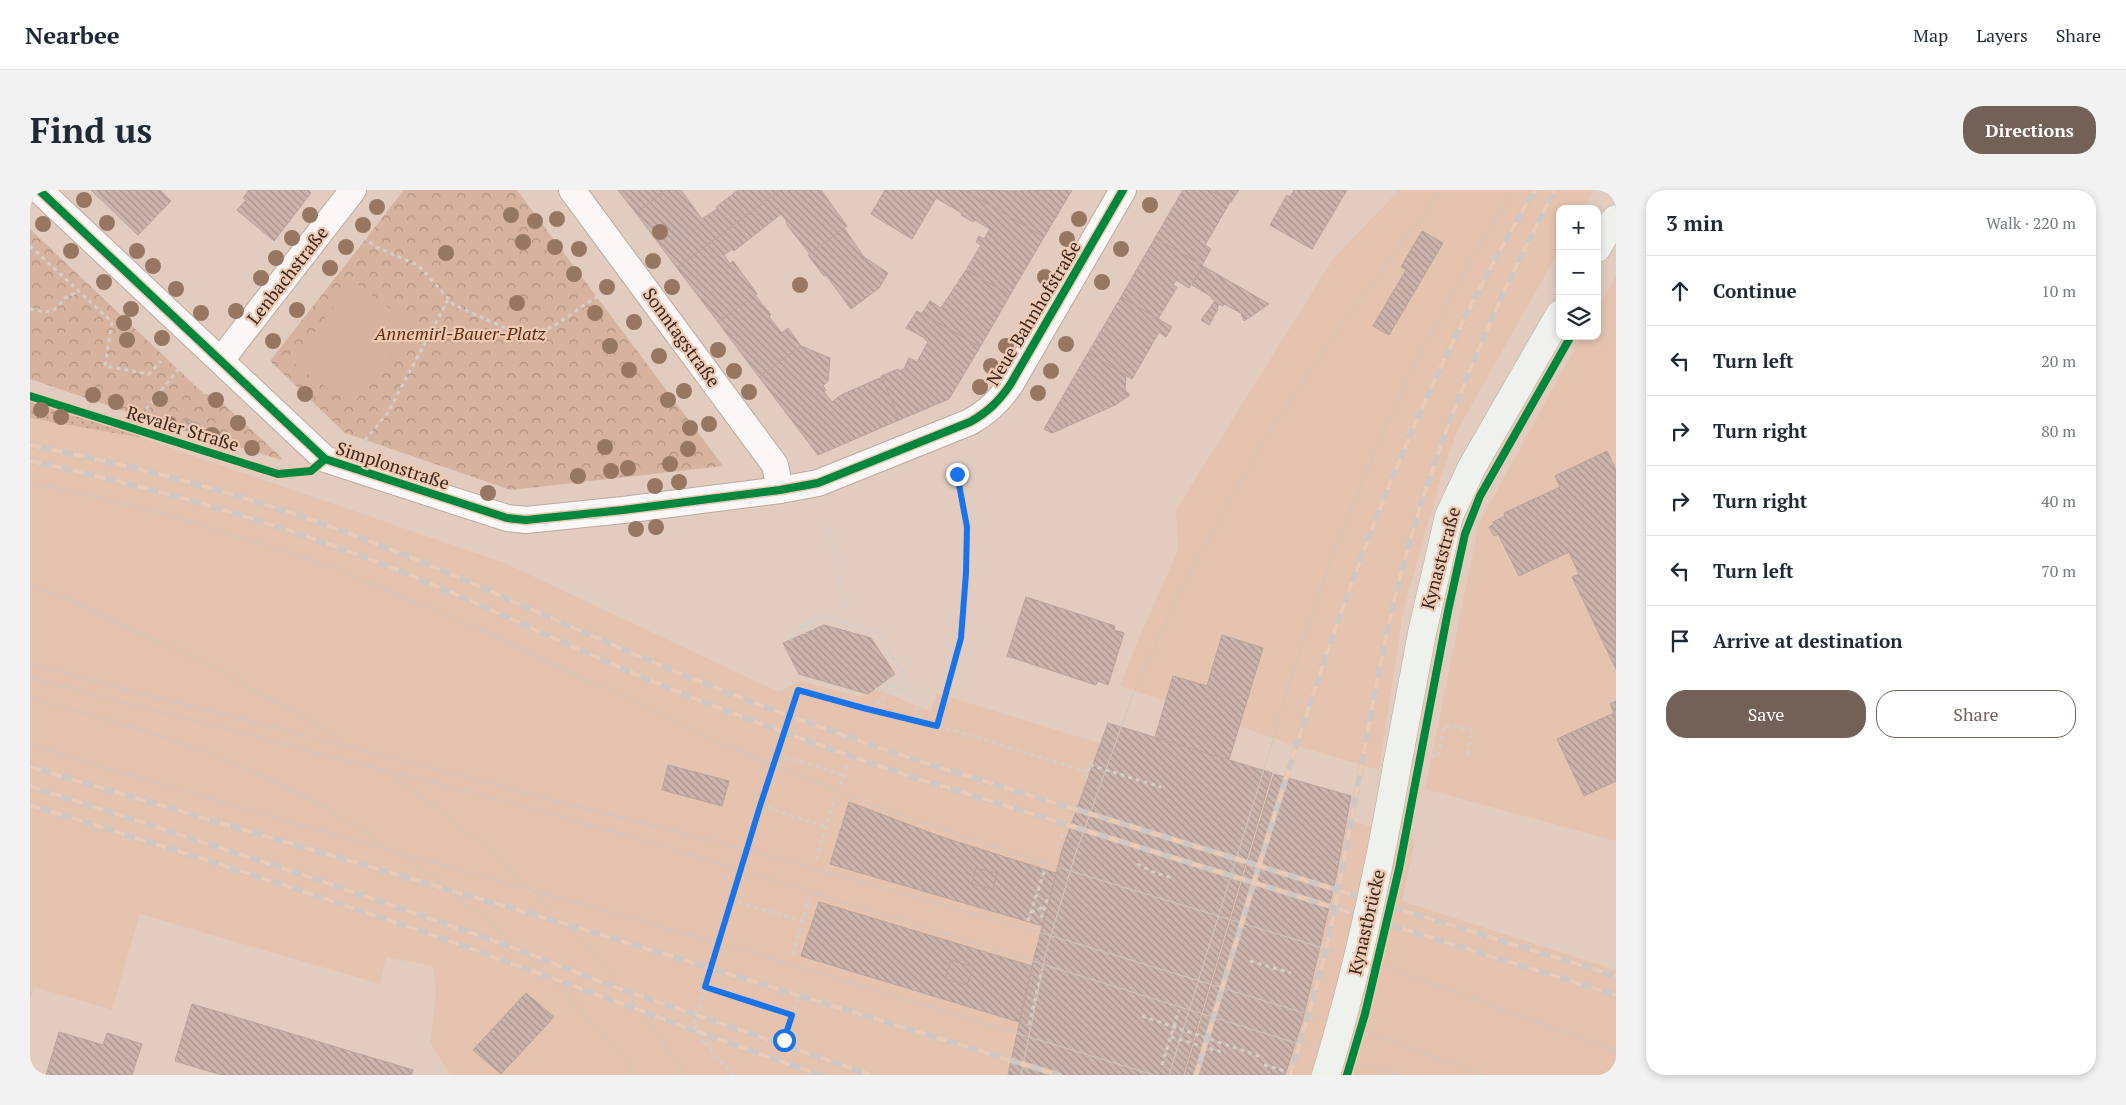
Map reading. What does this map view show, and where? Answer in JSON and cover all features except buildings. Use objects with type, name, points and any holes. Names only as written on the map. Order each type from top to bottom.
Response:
[{"type":"street","name":"Simplonstraße","points":[[39,190],[325,459],[507,518],[526,520],[780,490]]},
{"type":"street","name":"Lenbachstraße","points":[[221,360],[353,190]]},
{"type":"street","name":"Sonntagstraße","points":[[572,190],[611,240],[775,465],[780,490]]},
{"type":"street","name":"Neue Bahnhofstraße","points":[[780,490],[818,483],[947,432],[985,414],[998,402],[1010,385],[1123,190]]},
{"type":"street","points":[[1601,241],[1616,219]]},
{"type":"street","name":"Kynaststraße","points":[[1397,766],[1422,633],[1449,516],[1472,467],[1556,321]]},
{"type":"street","name":"Kynastbrücke","points":[[1326,1075],[1369,914],[1397,766]]},
{"type":"path","points":[[363,237],[376,247],[418,265],[454,305],[510,330],[531,334],[552,328],[604,292]]},
{"type":"path","points":[[30,246],[112,322],[104,366],[149,374],[161,361]]},
{"type":"path","points":[[30,309],[48,313],[56,309],[64,298],[71,296],[77,290]]},
{"type":"path","points":[[365,440],[387,414],[448,300]]},
{"type":"path","points":[[131,428],[187,360]]},
{"type":"path","points":[[937,726],[961,638],[966,573],[967,527],[954,468]]},
{"type":"path","points":[[829,528],[846,612]]},
{"type":"path","points":[[789,640],[804,624],[824,616],[877,632],[906,676],[922,722]]},
{"type":"path","points":[[804,624],[814,629]]},
{"type":"path","points":[[804,624],[804,634]]},
{"type":"path","points":[[870,710],[906,676]]},
{"type":"path","points":[[888,679],[913,694]]},
{"type":"path","points":[[882,684],[891,690]]},
{"type":"path","points":[[875,689],[913,694]]},
{"type":"path","points":[[733,1075],[693,1026],[760,806],[798,690],[937,726],[1088,772]]},
{"type":"path","points":[[1421,754],[1438,757],[1444,725],[1472,730],[1468,758]]},
{"type":"path","points":[[777,755],[844,775]]},
{"type":"path","points":[[1086,779],[1092,758]]},
{"type":"path","points":[[841,785],[847,765]]},
{"type":"path","points":[[1090,765],[1161,786]]},
{"type":"path","points":[[816,860],[835,797]]},
{"type":"path","points":[[760,806],[826,827]]},
{"type":"path","points":[[1056,853],[1063,831]]},
{"type":"path","points":[[1137,864],[1155,873],[1174,878]]},
{"type":"path","points":[[1028,921],[1045,869]]},
{"type":"path","points":[[1041,918],[1048,897]]},
{"type":"path","points":[[793,954],[809,898]]},
{"type":"path","points":[[731,900],[802,921]]},
{"type":"path","points":[[1031,912],[1045,906]]},
{"type":"path","points":[[1250,961],[1291,973]]},
{"type":"path","points":[[1029,1025],[1042,969]]},
{"type":"path","points":[[705,987],[792,1015]]},
{"type":"path","points":[[784,1040],[797,999]]},
{"type":"path","points":[[1162,1065],[1179,1010]]},
{"type":"path","points":[[1142,1016],[1259,1056]]},
{"type":"path","points":[[1171,1037],[1225,1053]]},
{"type":"path","points":[[1264,1064],[1285,1071]]},
{"type":"shaded area","points":[[1399,190],[1593,190],[1585,205],[1556,205],[1556,256],[1457,431],[1441,478],[1403,612],[1379,770],[1297,746],[1120,686],[1178,550],[1176,510],[1333,259]]},
{"type":"shaded area","points":[[1616,276],[1616,841],[1425,789],[1479,523],[1580,340],[1601,340],[1601,303]]},
{"type":"shaded area","points":[[30,418],[142,438],[505,563],[779,692],[800,681],[860,697],[868,685],[931,712],[936,693],[1415,840],[1402,901],[1616,970],[1616,1075],[450,1075],[430,1043],[436,992],[433,966],[386,957],[380,984],[140,914],[112,1010],[34,987],[30,1000]]},
{"type":"green space","name":"Annemirl-Bauer-Platz","points":[[404,190],[517,190],[723,466],[511,490],[345,433],[270,361]]},
{"type":"green space","points":[[30,229],[204,394],[213,394],[282,458],[281,460],[154,421],[30,379]]},
{"type":"green space","points":[[353,281],[412,325],[352,406],[292,362]]},
{"type":"green space","points":[[30,402],[135,434],[142,438],[30,418]]},
{"type":"tram line","points":[[1021,1075],[1046,952],[1075,855],[1134,692],[1179,593],[1267,435],[1357,304],[1441,190]]},
{"type":"tram line","points":[[1169,1075],[1299,651],[1328,567],[1361,485],[1423,349],[1512,190]]},
{"type":"tram line","points":[[30,483],[176,517],[329,566],[488,633],[723,744],[872,805],[1018,855],[1389,968],[1616,1051]]},
{"type":"tram line","points":[[30,586],[53,593],[200,662],[272,699],[343,741]]},
{"type":"tram line","points":[[30,664],[766,855],[1029,929],[1363,1031],[1484,1075]]},
{"type":"tram line","points":[[30,678],[503,801],[630,836],[1399,1075]]},
{"type":"tram line","points":[[30,698],[149,732],[218,757],[305,797],[387,845]]},
{"type":"tram line","points":[[30,745],[262,814],[737,948],[1154,1075]]},
{"type":"tram line","points":[[392,775],[476,839],[553,911],[623,990],[656,1032],[686,1075]]},
{"type":"tram line","points":[[403,856],[467,904],[528,957],[585,1014],[637,1075]]},
{"type":"railway","points":[[1196,1075],[1300,734],[1338,621],[1379,510],[1425,401],[1477,294],[1535,190]]},
{"type":"railway","points":[[1290,1075],[1330,934],[1389,624],[1419,512],[1457,401],[1503,294],[1555,190]]},
{"type":"railway","points":[[30,445],[178,479],[251,500],[323,524],[403,554],[673,671],[848,737],[919,761],[1616,976]]},
{"type":"railway","points":[[30,461],[122,482],[212,506],[346,550],[454,594],[676,691],[897,772],[1616,995]]},
{"type":"railway","points":[[30,767],[579,928],[1059,1075]]},
{"type":"railway","points":[[30,786],[313,878],[506,945],[612,986],[871,1075]]},
{"type":"railway","points":[[30,805],[387,919],[821,1075]]},
{"type":"cycle path","points":[[39,190],[325,459],[507,518],[526,520],[623,510],[780,490],[818,483],[970,422],[993,406],[1010,385],[1123,190]]},
{"type":"cycle path","points":[[1347,1075],[1365,1014],[1399,869],[1448,611],[1465,534],[1480,496],[1569,340]]},
{"type":"cycle path","name":"Revaler Straße","points":[[30,396],[278,474],[311,471],[325,459]]},
{"type":"route","points":[[784,1040],[792,1015],[705,987],[731,900],[798,690],[937,726],[961,638],[967,527],[957,474]]}]
